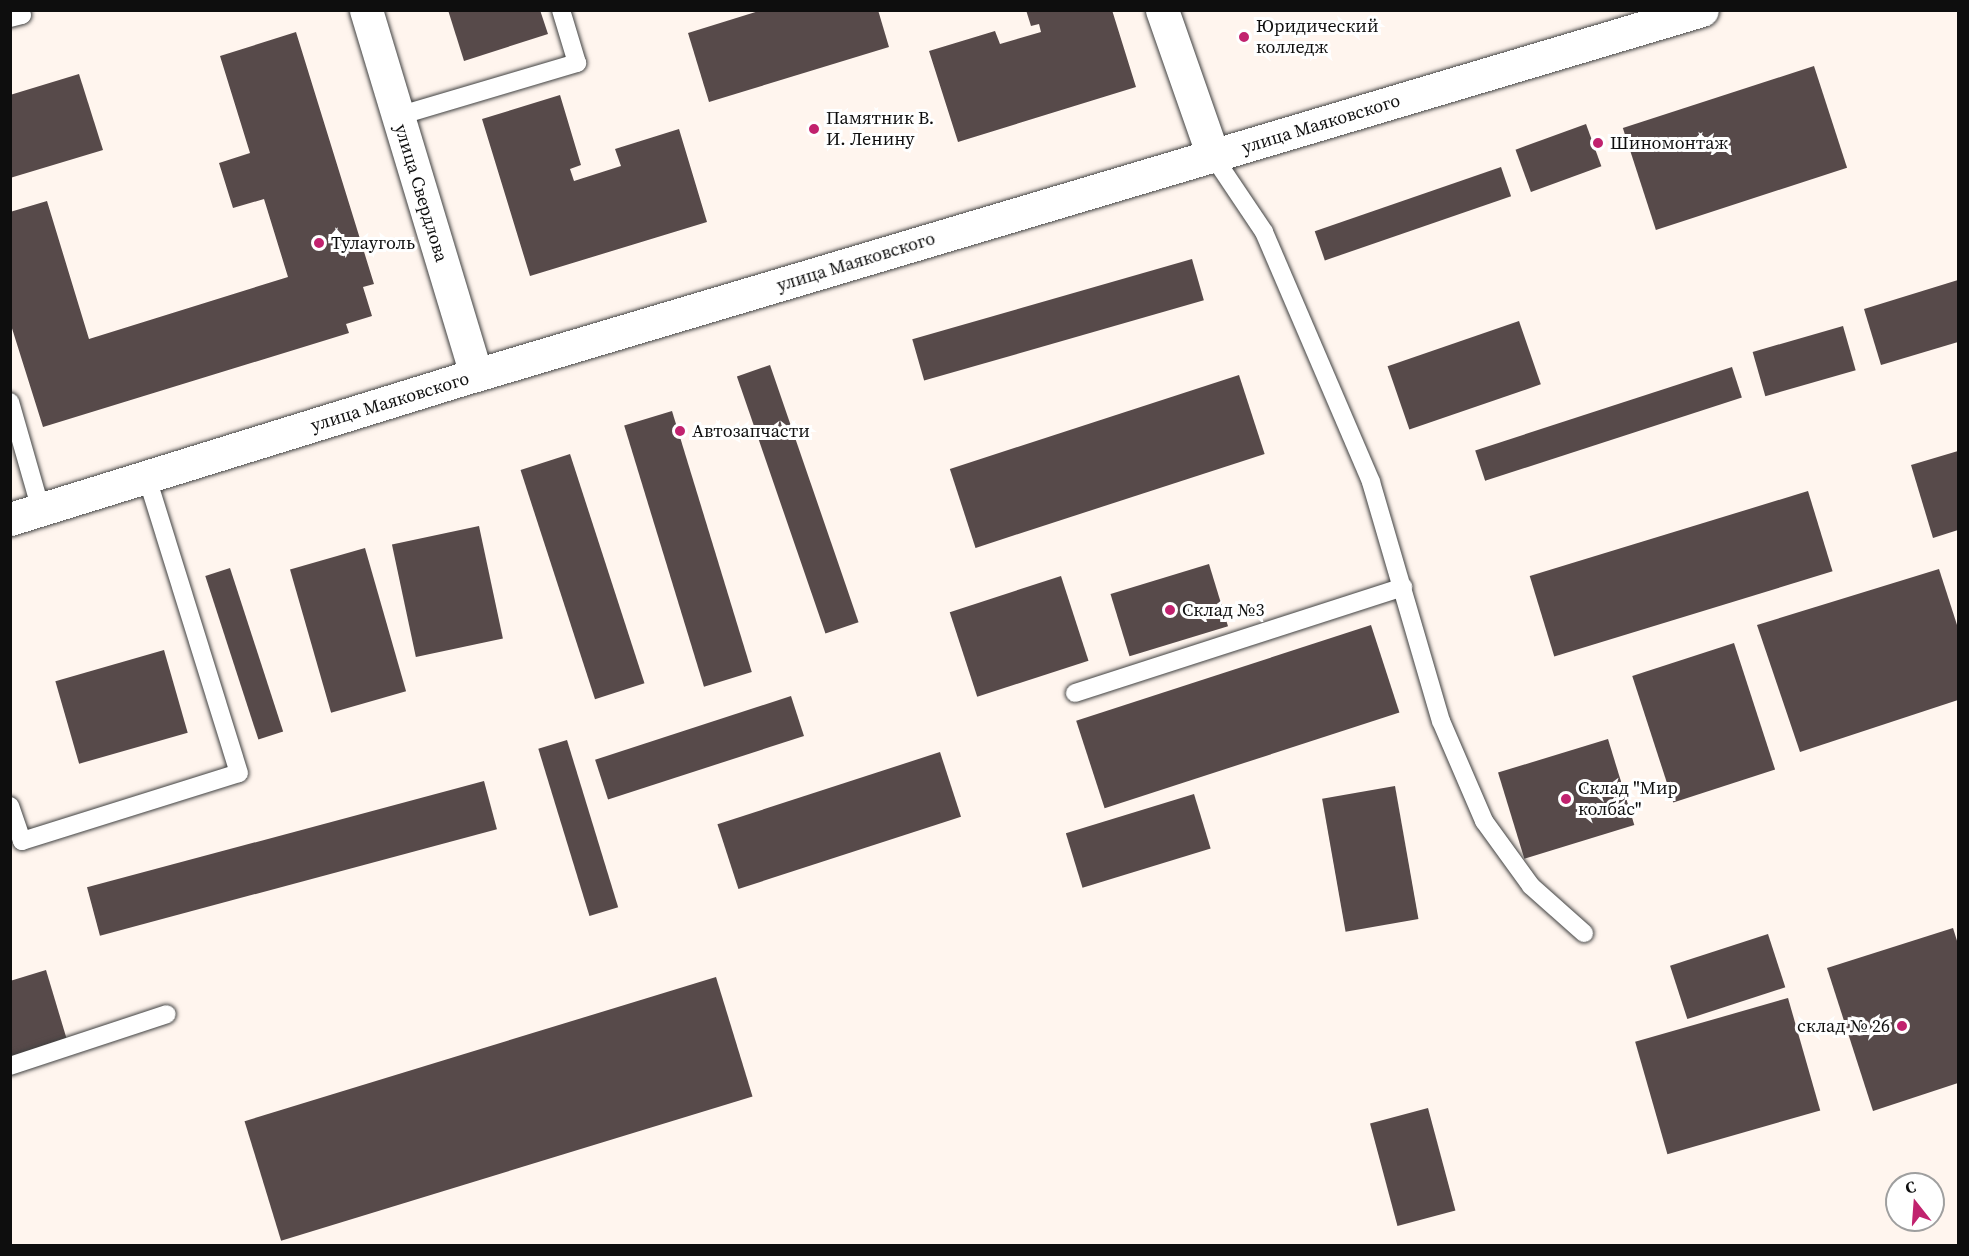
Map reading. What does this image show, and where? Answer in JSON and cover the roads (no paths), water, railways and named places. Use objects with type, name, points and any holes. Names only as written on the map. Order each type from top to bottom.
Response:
[{"type":"street","name":"улица Свердлова","points":[[366,10],[476,375]]},
{"type":"street","points":[[1162,10],[1214,156]]},
{"type":"street","name":"улица Маяковского","points":[[26,515],[476,375],[1702,10]]},
{"type":"lane","points":[[10,18],[22,15],[21,10]]},
{"type":"lane","points":[[398,116],[577,63],[561,10]]},
{"type":"lane","points":[[1214,156],[1264,232],[1371,482],[1441,721],[1484,821],[1531,886],[1584,933]]},
{"type":"lane","points":[[10,402],[26,515]]},
{"type":"lane","points":[[10,806],[22,841],[239,773],[147,477]]},
{"type":"lane","points":[[1075,693],[1403,587]]},
{"type":"lane","points":[[10,1066],[167,1014]]},
{"type":"place","name":"Юридический колледж","points":[[1244,37]]},
{"type":"place","name":"Памятник В. И. Ленину","points":[[814,129]]},
{"type":"place","name":"Шиномонтаж","points":[[1598,143]]},
{"type":"place","name":"Тулауголь","points":[[319,243]]},
{"type":"place","name":"Автозапчасти","points":[[680,431]]},
{"type":"place","name":"Склад №3","points":[[1170,610]]},
{"type":"place","name":"Склад \"Мир колбас\"","points":[[1566,799]]},
{"type":"place","name":"склад № 26","points":[[1902,1026]]}]
